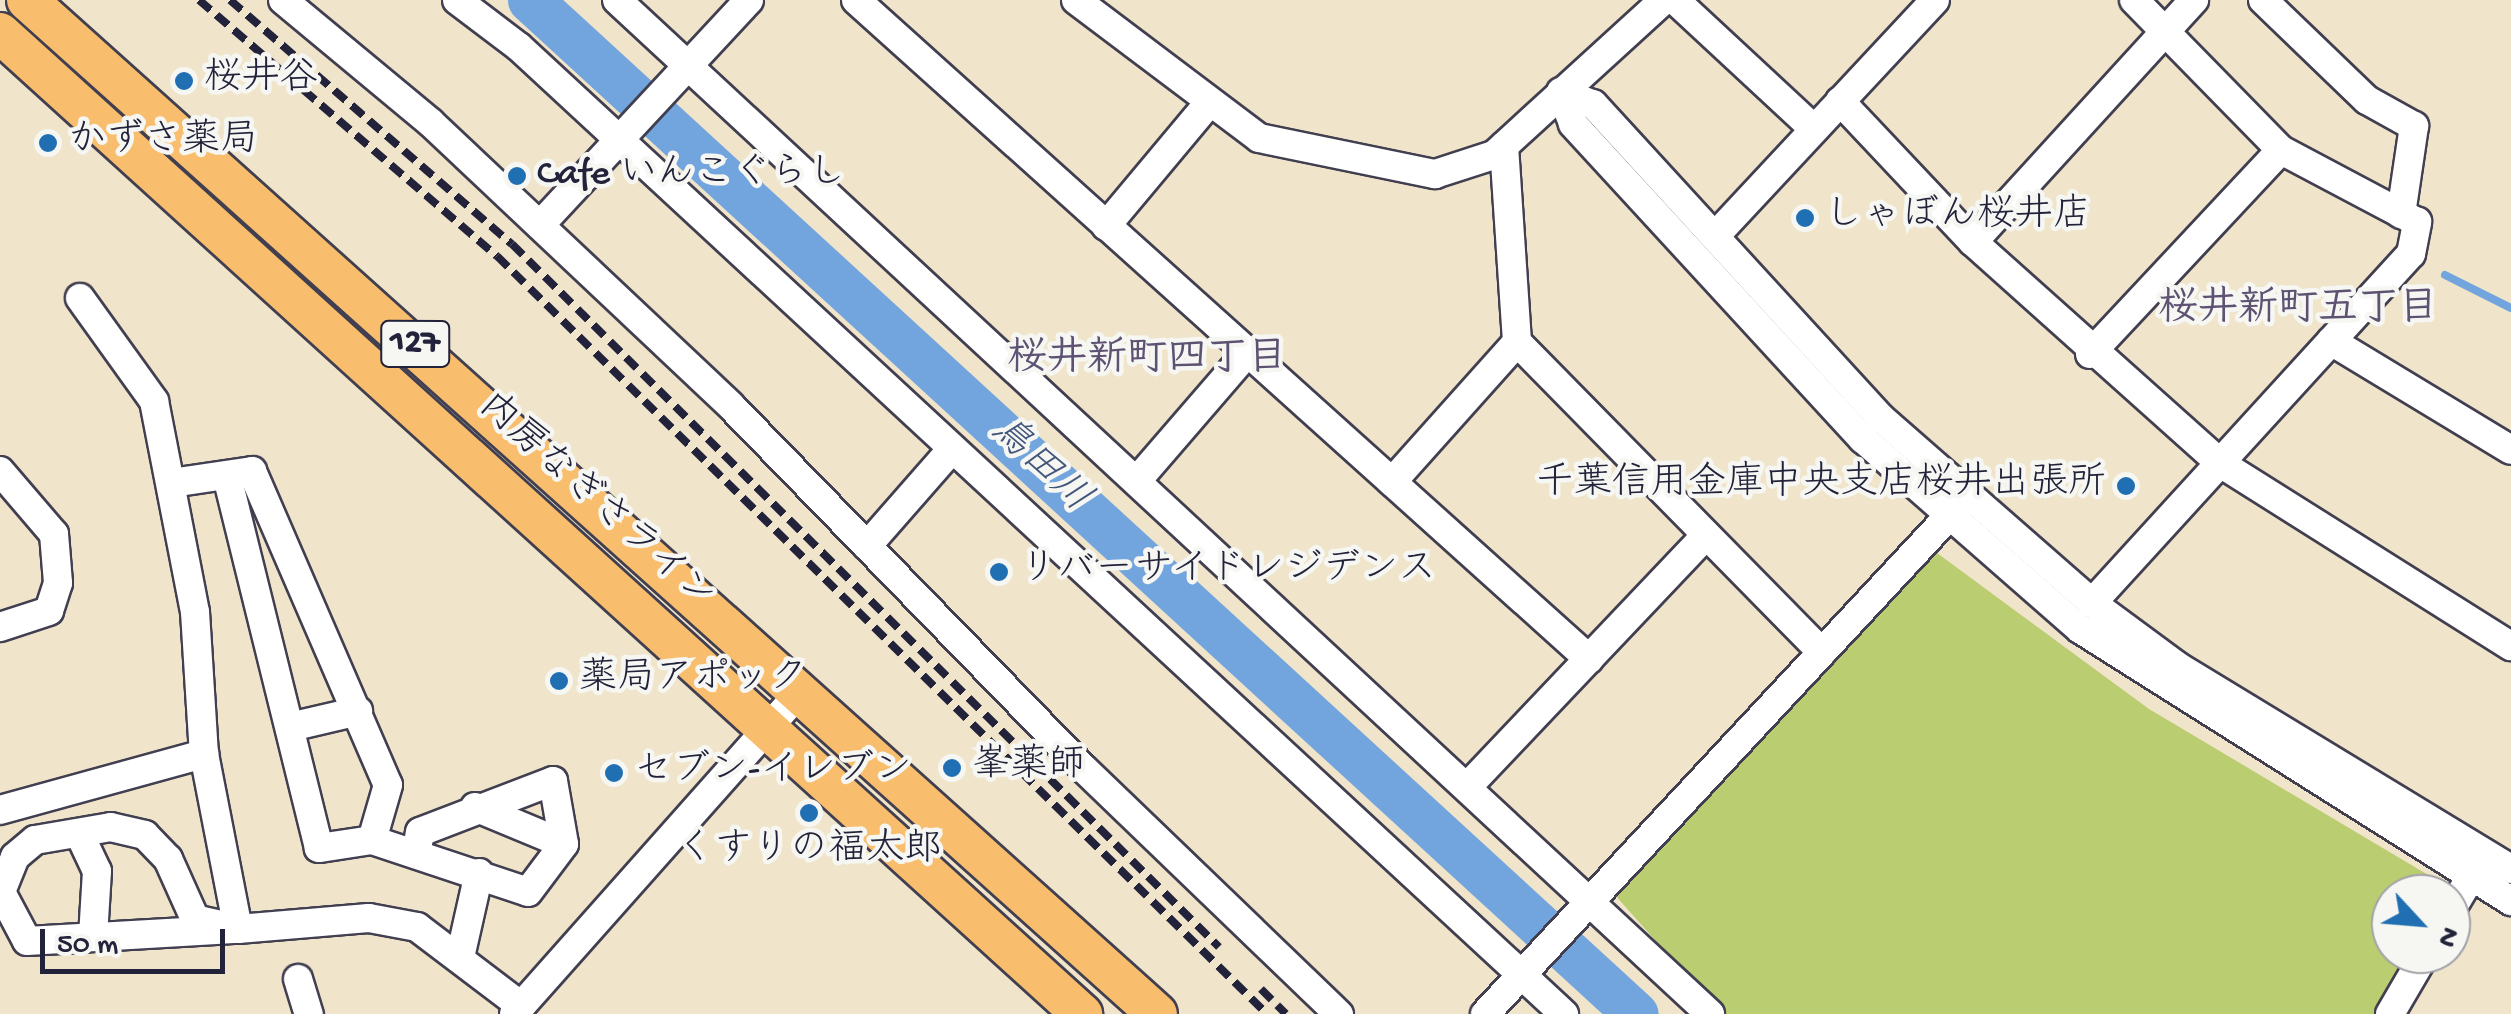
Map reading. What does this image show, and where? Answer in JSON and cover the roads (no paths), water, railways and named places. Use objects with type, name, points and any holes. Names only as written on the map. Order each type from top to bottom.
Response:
[{"type":"highway","name":"内房なぎさライン","points":[[27,0],[803,689],[1156,1014]]},
{"type":"highway","name":"内房なぎさライン","points":[[4,44],[770,724],[1082,1014]]},
{"type":"street","points":[[283,0],[540,225],[1338,1014]]},
{"type":"street","points":[[457,0],[625,138],[952,449],[1564,1014]]},
{"type":"street","points":[[617,0],[1140,477],[1470,784],[1587,905],[1710,1014]]},
{"type":"street","points":[[540,225],[750,0]]},
{"type":"street","points":[[856,0],[1589,659]]},
{"type":"street","points":[[1076,0],[1208,104],[1288,149],[1402,173],[1436,174],[1504,146],[1664,0]]},
{"type":"street","points":[[1675,0],[1814,128]]},
{"type":"street","points":[[1716,235],[1935,0]]},
{"type":"street","points":[[2092,603],[2411,254],[2417,222],[2281,150],[2161,35],[2134,0]]},
{"type":"street","points":[[1973,242],[2194,0]]},
{"type":"street","points":[[2262,0],[2367,100],[2414,126],[2401,214]]},
{"type":"street","points":[[1561,92],[1594,104],[1957,506],[2160,686],[2466,874]]},
{"type":"street","points":[[1561,92],[1573,124],[1863,439],[2193,676],[2511,869]]},
{"type":"street","points":[[1840,101],[1973,242],[2090,354],[2220,463],[2511,646]]},
{"type":"street","points":[[1106,226],[1208,104]]},
{"type":"street","points":[[1504,146],[1517,342],[1822,652]]},
{"type":"street","points":[[2090,354],[2281,150]]},
{"type":"street","points":[[80,298],[154,402],[206,689],[204,754],[238,929]]},
{"type":"street","points":[[2331,341],[2511,450]]},
{"type":"street","points":[[1392,482],[1517,342]]},
{"type":"street","points":[[1140,477],[1247,353]]},
{"type":"street","points":[[867,546],[952,449]]},
{"type":"street","points":[[0,471],[22,492],[54,534],[58,582],[49,611],[0,627]]},
{"type":"street","points":[[171,483],[252,471],[388,785],[372,840]]},
{"type":"street","points":[[227,474],[319,848],[372,840],[417,848],[528,892],[564,844],[552,781],[475,807],[420,832],[417,848]]},
{"type":"street","points":[[1485,1014],[1957,506]]},
{"type":"street","points":[[1470,784],[1706,535]]},
{"type":"street","points":[[238,929],[195,919],[168,859],[145,836],[111,827],[35,840],[15,857],[2,892],[27,941],[238,929],[369,918],[417,927],[462,953],[517,1010],[803,689]]},
{"type":"street","points":[[290,727],[358,711]]},
{"type":"street","points":[[0,810],[204,754]]},
{"type":"street","points":[[475,807],[564,844]]},
{"type":"street","points":[[78,832],[96,871],[93,936]]},
{"type":"street","points":[[462,953],[480,872]]},
{"type":"street","points":[[2471,877],[2511,901]]},
{"type":"street","points":[[2390,1014],[2413,974]]},
{"type":"street","points":[[298,979],[309,1014]]},
{"type":"waterway","name":"鳥田川","points":[[530,0],[1636,1014]]},
{"type":"waterway","points":[[2445,275],[2511,308]]},
{"type":"railway","points":[[199,0],[497,256],[1267,1014]]},
{"type":"railway","points":[[230,0],[512,244],[1219,947]]},
{"type":"railway","points":[[1261,989],[1286,1014]]},
{"type":"place","name":"桜井谷","points":[[184,81]]},
{"type":"place","name":"かずさ薬局","points":[[48,143]]},
{"type":"place","name":"Cafe いんこぐらし","points":[[517,176]]},
{"type":"place","name":"しゃぼん桜井店","points":[[1805,218]]},
{"type":"place","name":"千葉信用金庫中央支店桜井出張所","points":[[2126,486]]},
{"type":"place","name":"リバーサイドレジデンス","points":[[999,572]]},
{"type":"place","name":"薬局アポック","points":[[559,681]]},
{"type":"place","name":"峯薬師","points":[[952,768]]},
{"type":"place","name":"セブン-イレブン","points":[[614,773]]},
{"type":"place","name":"くすりの福太郎","points":[[809,813]]},
{"type":"district","name":"桜井新町五丁目","points":[[2298,311]]},
{"type":"district","name":"桜井新町四丁目","points":[[1147,361]]}]
